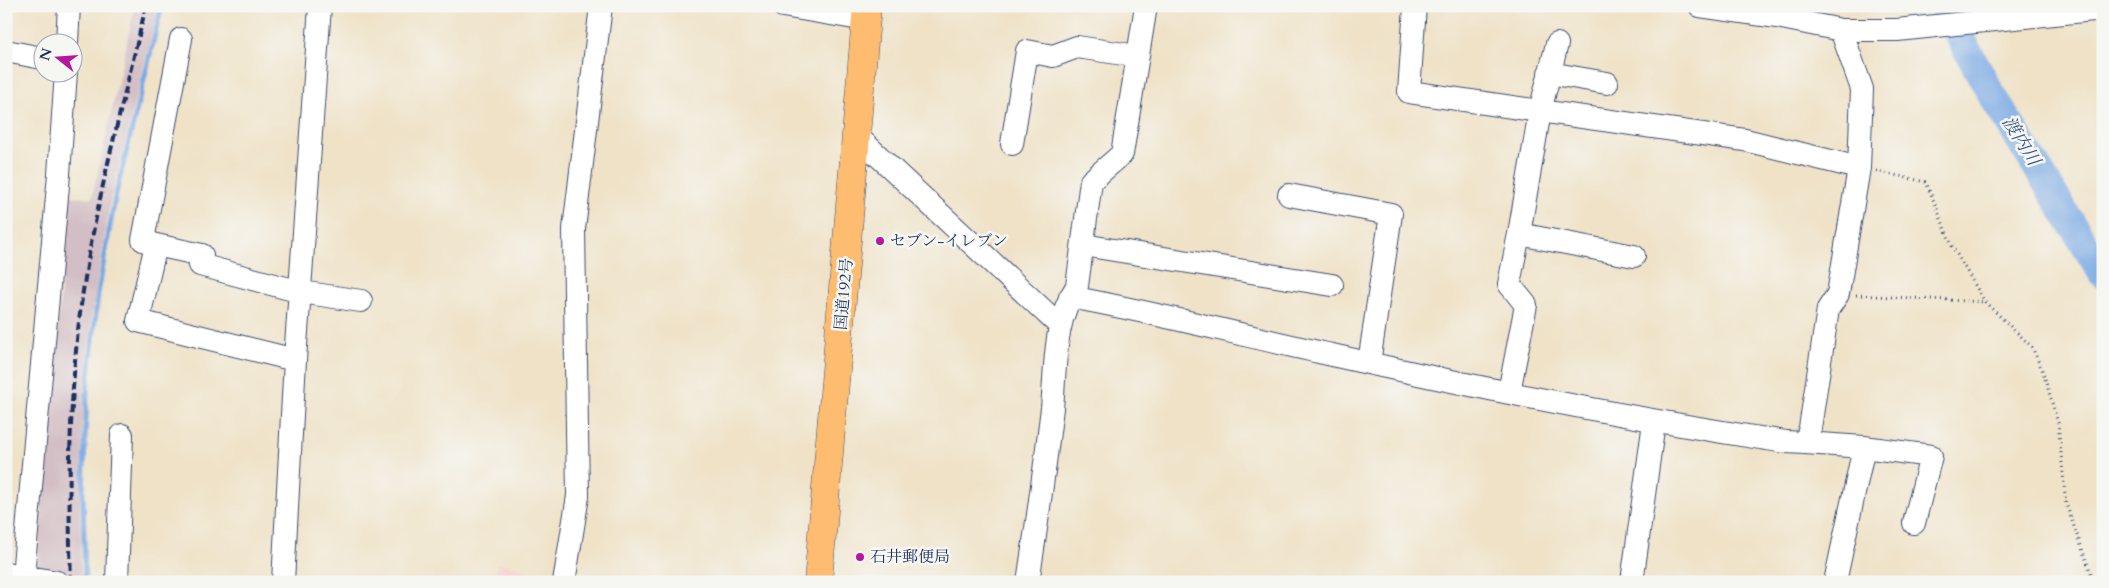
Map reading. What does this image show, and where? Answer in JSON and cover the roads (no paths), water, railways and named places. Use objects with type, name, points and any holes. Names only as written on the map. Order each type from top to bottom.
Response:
[{"type":"highway","name":"国道192号","points":[[818,582],[858,136],[866,13]]},
{"type":"street","points":[[68,32],[69,6]]},
{"type":"street","points":[[283,582],[295,360],[320,6]]},
{"type":"street","points":[[564,582],[578,496],[574,229],[601,6]]},
{"type":"street","points":[[783,6],[866,13]]},
{"type":"street","points":[[1028,582],[1052,408],[1059,325],[1070,297],[1077,286],[1091,181],[1122,154],[1146,6]]},
{"type":"street","points":[[1415,6],[1409,92],[1745,140],[1859,168]]},
{"type":"street","points":[[1700,6],[1777,17],[1841,30],[1897,30],[2011,20],[2103,9]]},
{"type":"street","points":[[1805,442],[1810,428],[1828,309],[1838,294],[1859,168],[1862,89],[1841,30]]},
{"type":"street","points":[[182,39],[143,240],[156,245],[202,255],[200,265],[301,292],[361,301]]},
{"type":"street","points":[[1510,392],[1526,305],[1508,284],[1519,234],[1540,111],[1557,44]]},
{"type":"street","points":[[1012,144],[1027,51],[1053,56],[1076,46],[1137,56]]},
{"type":"street","points":[[6,52],[32,56]]},
{"type":"street","points":[[1549,73],[1607,83]]},
{"type":"street","points":[[57,582],[20,577],[24,565],[59,174],[65,82]]},
{"type":"street","points":[[858,136],[1059,325]]},
{"type":"street","points":[[1289,195],[1391,214],[1369,363]]},
{"type":"street","points":[[1519,234],[1634,256]]},
{"type":"street","points":[[156,245],[138,321],[295,360]]},
{"type":"street","points":[[1083,245],[1332,285]]},
{"type":"street","points":[[1070,297],[1138,310],[1369,363],[1654,422],[1786,442],[1864,447],[1931,456],[1914,523]]},
{"type":"street","points":[[1632,582],[1654,422]]},
{"type":"street","points":[[117,582],[122,435]]},
{"type":"street","points":[[1836,582],[1864,447]]},
{"type":"waterway","points":[[85,582],[83,495],[87,392],[98,294],[115,198],[162,6]]},
{"type":"waterway","name":"渡内川","points":[[1943,6],[1992,95],[2103,274]]},
{"type":"railway","points":[[71,582],[70,448],[80,313],[100,197],[146,6]]},
{"type":"place","name":"セブン-イレブン","points":[[880,241]]},
{"type":"place","name":"石井郵便局","points":[[860,557]]}]
